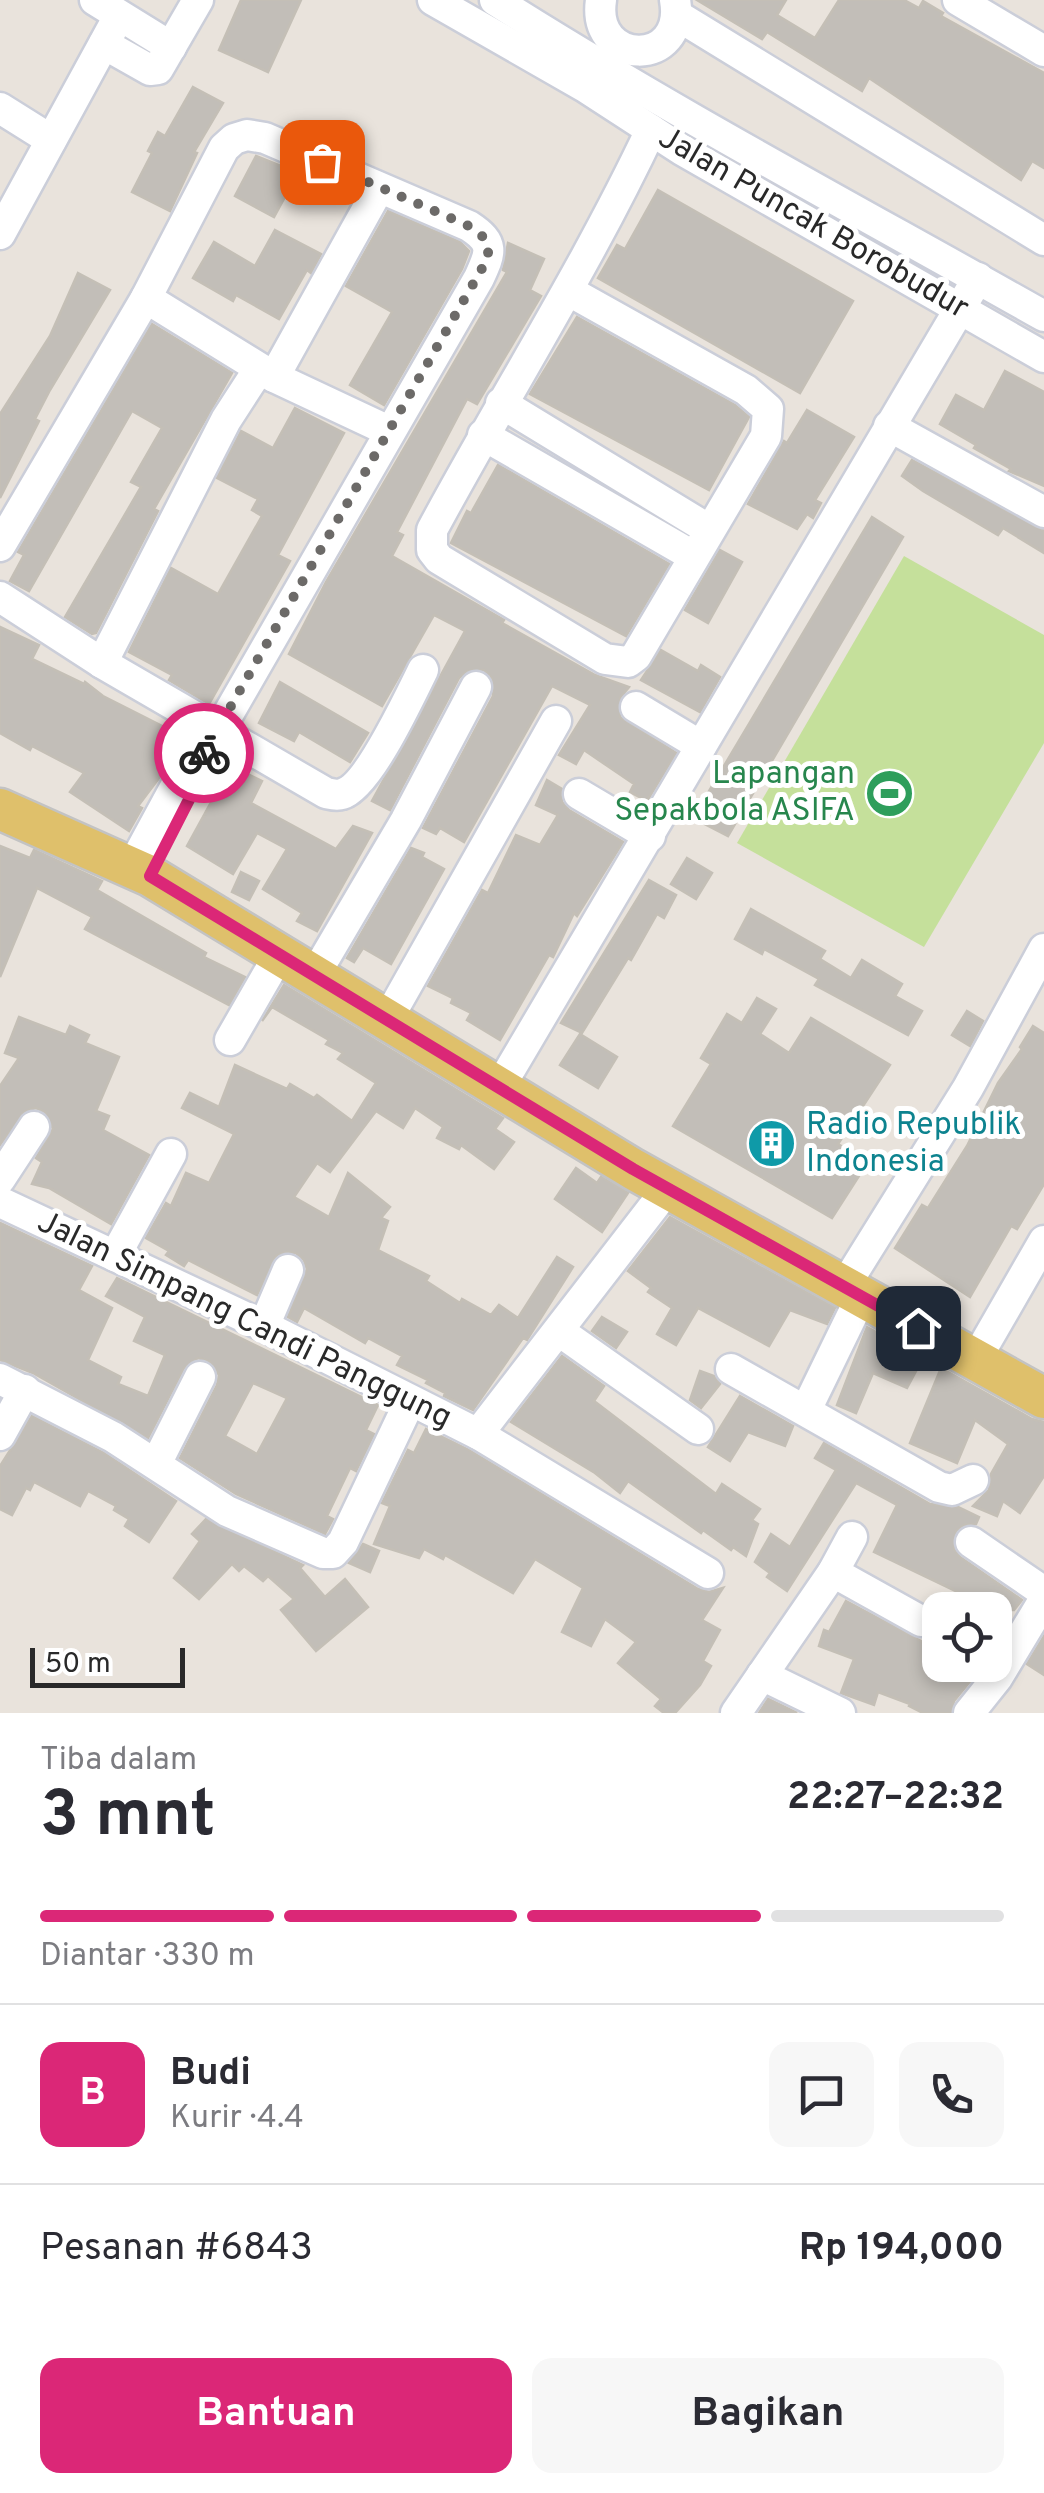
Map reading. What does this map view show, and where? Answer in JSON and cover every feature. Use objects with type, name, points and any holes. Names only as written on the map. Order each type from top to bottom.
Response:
[{"type":"main road","points":[[0,808],[141,872],[668,1188],[1044,1398]]},
{"type":"street","points":[[104,44],[155,70],[198,0]]},
{"type":"street","points":[[433,0],[599,65],[629,50],[646,51],[662,44],[673,32],[676,8],[1044,240]]},
{"type":"street","points":[[495,0],[599,65]]},
{"type":"street","points":[[599,65],[601,0]]},
{"type":"street","points":[[958,0],[1044,51]]},
{"type":"street","points":[[0,234],[104,44],[107,8],[172,47]]},
{"type":"street","name":"Jalan Puncak Borobudur","points":[[599,65],[651,130],[1044,357]]},
{"type":"street","name":"Jalan Puncak Borobudur","points":[[599,65],[1044,316]]},
{"type":"street","points":[[0,108],[51,140]]},
{"type":"street","points":[[569,291],[746,390],[768,408],[766,436],[636,656],[628,662],[605,658],[439,558],[432,550],[432,530],[500,403],[569,291],[651,130]]},
{"type":"street","points":[[0,546],[146,298],[224,148],[234,139],[247,135],[265,138],[469,226],[484,236],[489,245],[488,258],[479,278],[219,730],[197,765],[183,773],[141,872]]},
{"type":"street","points":[[773,201],[788,170]]},
{"type":"street","points":[[102,663],[226,420],[266,373],[380,188]]},
{"type":"street","points":[[498,1088],[978,278]]},
{"type":"street","points":[[146,298],[266,373],[389,431]]},
{"type":"street","points":[[995,328],[1014,299]]},
{"type":"street","points":[[500,403],[700,543]]},
{"type":"street","points":[[889,426],[1044,512]]},
{"type":"street","points":[[483,435],[700,543]]},
{"type":"street","points":[[0,597],[102,663],[326,793],[342,794],[356,784],[378,755],[423,670]]},
{"type":"street","points":[[314,978],[406,820],[476,688]]},
{"type":"street","points":[[636,706],[701,746]]},
{"type":"street","points":[[386,1022],[556,720]]},
{"type":"street","points":[[580,794],[650,836]]},
{"type":"street","points":[[230,1040],[279,954]]},
{"type":"street","points":[[806,1410],[852,1292],[1041,961]]},
{"type":"street","points":[[0,1178],[34,1127]]},
{"type":"street","points":[[116,1256],[171,1154]]},
{"type":"street","name":"Jalan Simpang Candi Panggung","points":[[0,1202],[264,1326],[478,1434],[668,1188]]},
{"type":"street","points":[[976,1359],[1044,1240]]},
{"type":"street","points":[[264,1326],[288,1270]]},
{"type":"street","points":[[559,1331],[698,1429]]},
{"type":"street","points":[[731,1369],[939,1487],[952,1490],[973,1480]]},
{"type":"street","points":[[156,1464],[200,1377]]},
{"type":"street","points":[[0,1435],[13,1384],[156,1464],[227,1511],[306,1548],[332,1553],[343,1542],[410,1401]]},
{"type":"street","points":[[478,1434],[708,1573]]},
{"type":"street","points":[[736,1713],[832,1572],[852,1536]]},
{"type":"street","points":[[971,1542],[1044,1592]]},
{"type":"street","points":[[832,1572],[921,1622]]},
{"type":"street","points":[[969,1713],[997,1678],[1044,1600]]},
{"type":"street","points":[[762,1675],[840,1713]]},
{"type":"green space","name":"Lapangan Sepakbola ASIFA","points":[[904,556],[1044,635],[1044,743],[924,947],[737,843]]},
{"type":"building","points":[[241,0],[301,0],[268,72],[219,50]]},
{"type":"building","points":[[697,0],[786,0],[777,15],[815,38],[839,0],[904,0],[919,8],[923,1],[943,13],[941,16],[1044,73],[1044,168],[1032,161],[1021,180],[869,78],[862,91],[767,32],[762,39]]},
{"type":"building","points":[[193,87],[223,103],[194,152],[197,153],[170,211],[132,192],[158,132],[165,136]]},
{"type":"building","points":[[256,156],[298,173],[274,217],[235,196]]},
{"type":"building","points":[[658,190],[853,301],[800,393],[598,278],[617,245],[625,249]]},
{"type":"building","points":[[388,211],[460,242],[469,251],[384,405],[350,385],[392,312],[346,286]]},
{"type":"building","points":[[275,230],[321,254],[311,273],[307,270],[279,319],[236,295],[233,301],[193,278],[214,242],[255,266]]},
{"type":"building","points":[[508,243],[544,259],[530,290],[541,296],[477,404],[467,399],[397,532],[403,535],[392,556],[595,675],[629,687],[620,698],[620,717],[676,753],[647,801],[630,792],[634,784],[584,750],[576,764],[559,755],[590,705],[552,686],[464,842],[440,828],[436,834],[423,828],[493,696],[492,678],[484,670],[467,671],[459,678],[390,810],[372,801],[465,631],[434,615],[382,706],[289,654],[326,582],[507,272],[503,270]]},
{"type":"building","points":[[78,273],[110,290],[50,390],[35,419],[39,421],[0,498],[0,414],[50,336]]},
{"type":"building","points":[[577,317],[735,405],[749,417],[709,490],[530,394]]},
{"type":"building","points":[[152,324],[232,373],[154,509],[158,511],[96,633],[92,634],[65,617],[141,487],[131,482],[162,428],[132,411],[29,591],[10,581],[24,555],[18,552]]},
{"type":"building","points":[[1005,371],[1044,392],[1044,486],[1009,471],[940,424],[956,395],[984,410]]},
{"type":"building","points":[[295,408],[344,433],[278,555],[290,561],[209,704],[169,680],[172,675],[129,652],[171,568],[218,594],[262,516],[252,510],[258,499],[217,478],[241,431],[273,448]]},
{"type":"building","points":[[807,410],[854,437],[815,500],[821,503],[813,518],[807,514],[797,529],[748,504],[784,441],[787,443]]},
{"type":"building","points":[[912,460],[1044,531],[1044,553],[1003,528],[998,535],[923,491],[902,476]]},
{"type":"building","points":[[498,465],[669,564],[626,636],[451,543]]},
{"type":"building","points":[[872,517],[903,537],[728,836],[693,818]]},
{"type":"building","points":[[720,550],[742,562],[708,623],[685,610]]},
{"type":"building","points":[[0,627],[39,645],[32,659],[85,682],[103,696],[180,735],[159,778],[138,806],[142,808],[129,831],[70,792],[84,773],[0,733]]},
{"type":"building","points":[[661,650],[698,671],[701,665],[720,677],[700,712],[641,680]]},
{"type":"building","points":[[280,682],[368,733],[350,762],[299,732],[294,741],[259,723]]},
{"type":"building","points":[[231,766],[262,781],[251,803],[336,849],[353,826],[372,833],[317,931],[297,921],[302,913],[263,889],[287,849],[257,833],[233,874],[187,846]]},
{"type":"building","points":[[547,780],[562,789],[562,802],[569,810],[623,842],[577,916],[574,913],[553,957],[549,955],[500,1040],[467,1020],[471,1013],[451,1003],[453,998],[428,986],[482,890],[488,893],[516,835],[540,845],[558,815],[536,805]]},
{"type":"building","points":[[0,846],[30,858],[34,850],[102,881],[97,890],[206,953],[204,957],[245,977],[229,1005],[85,929],[92,917],[37,888],[0,977]]},
{"type":"building","points":[[411,848],[444,869],[391,964],[363,948],[354,962],[347,958]]},
{"type":"building","points":[[687,858],[712,873],[696,899],[671,884]]},
{"type":"building","points":[[241,872],[259,881],[249,900],[232,892]]},
{"type":"building","points":[[649,880],[676,895],[664,918],[657,914],[582,1033],[561,1023]]},
{"type":"building","points":[[751,909],[825,951],[820,959],[851,978],[862,960],[902,984],[895,996],[922,1011],[908,1035],[815,985],[819,979],[764,949],[762,954],[735,939]]},
{"type":"building","points":[[284,985],[503,1118],[495,1129],[514,1142],[494,1169],[461,1145],[459,1149],[437,1138],[443,1127],[415,1108],[403,1128],[376,1111],[330,1172],[317,1163],[294,1197],[329,1217],[348,1173],[390,1207],[381,1218],[388,1221],[378,1250],[429,1276],[426,1281],[460,1303],[462,1299],[491,1315],[499,1305],[518,1318],[557,1257],[573,1267],[527,1340],[523,1338],[473,1410],[397,1365],[402,1356],[368,1338],[365,1343],[304,1308],[297,1322],[288,1317],[307,1269],[296,1253],[276,1256],[257,1295],[188,1260],[184,1266],[166,1255],[169,1251],[146,1238],[166,1203],[171,1206],[186,1173],[209,1183],[234,1134],[182,1108],[190,1093],[219,1107],[235,1065],[287,1089],[290,1084],[314,1098],[317,1095],[352,1121],[376,1083],[338,1059],[343,1053],[326,1044],[329,1040],[272,1007],[262,1021]]},
{"type":"building","points":[[757,998],[776,1009],[760,1034],[789,1053],[811,1018],[890,1065],[838,1144],[868,1162],[832,1218],[673,1126],[711,1064],[701,1058],[727,1014],[742,1023]]},
{"type":"building","points":[[967,1011],[983,1021],[970,1046],[952,1035]]},
{"type":"building","points":[[19,1017],[66,1035],[70,1026],[89,1035],[85,1043],[119,1057],[96,1111],[109,1116],[103,1130],[149,1155],[111,1224],[49,1188],[32,1184],[42,1162],[36,1158],[53,1129],[45,1112],[36,1108],[25,1111],[0,1145],[0,1086],[19,1058],[5,1053]]},
{"type":"building","points":[[1033,1026],[1044,1033],[1044,1184],[1017,1229],[1011,1226],[970,1297],[895,1248],[922,1205],[928,1208],[967,1146],[998,1083]]},
{"type":"building","points":[[580,1034],[617,1057],[598,1088],[560,1065]]},
{"type":"building","points":[[576,1168],[597,1183],[601,1177],[628,1193],[602,1232],[555,1199]]},
{"type":"building","points":[[670,1217],[835,1308],[827,1324],[790,1310],[769,1346],[698,1308],[676,1345],[657,1334],[672,1308],[648,1292],[651,1288],[628,1271]]},
{"type":"building","points":[[0,1223],[92,1266],[79,1290],[112,1308],[88,1360],[121,1377],[118,1384],[148,1396],[165,1355],[134,1341],[145,1317],[106,1296],[117,1278],[378,1405],[366,1430],[374,1434],[356,1471],[350,1468],[327,1516],[333,1519],[325,1534],[236,1494],[180,1458],[217,1385],[219,1375],[209,1361],[198,1358],[184,1368],[148,1438],[33,1373],[0,1360]],"holes":[[[253,1383],[287,1398],[257,1454],[225,1436]]]},
{"type":"building","points":[[602,1317],[627,1332],[616,1348],[592,1331]]},
{"type":"building","points":[[867,1327],[923,1358],[907,1388],[873,1373],[856,1413],[837,1405]]},
{"type":"building","points":[[562,1356],[604,1386],[594,1401],[716,1494],[722,1484],[760,1509],[752,1520],[758,1524],[746,1556],[703,1530],[701,1533],[628,1481],[620,1493],[595,1473],[511,1422]]},
{"type":"building","points":[[941,1368],[1044,1422],[1044,1476],[1020,1513],[1003,1501],[997,1516],[973,1506],[989,1490],[991,1474],[1008,1444],[975,1420],[957,1463],[910,1443]]},
{"type":"building","points":[[700,1371],[714,1376],[720,1384],[701,1408],[690,1400]]},
{"type":"building","points":[[740,1396],[793,1426],[785,1446],[748,1432],[730,1461],[708,1447]]},
{"type":"building","points":[[32,1416],[104,1453],[176,1501],[149,1542],[125,1526],[129,1519],[114,1510],[116,1506],[88,1491],[80,1506],[34,1482],[30,1490],[26,1488],[12,1515],[0,1509],[0,1466]]},
{"type":"building","points":[[426,1429],[469,1450],[698,1589],[709,1592],[723,1588],[702,1620],[720,1630],[703,1661],[711,1666],[675,1713],[664,1713],[655,1706],[661,1699],[618,1663],[636,1642],[605,1619],[591,1646],[562,1632],[583,1588],[535,1559],[513,1593],[445,1555],[443,1559],[424,1549],[419,1558],[374,1544],[390,1506],[382,1503],[408,1450],[414,1453]]},
{"type":"building","points":[[824,1443],[930,1504],[958,1507],[979,1517],[976,1524],[964,1525],[956,1531],[954,1549],[1010,1592],[958,1592],[874,1552],[897,1505],[856,1483],[787,1591],[767,1577],[770,1573],[755,1562],[771,1534],[790,1547],[836,1470],[815,1458]]},
{"type":"building","points":[[206,1519],[303,1565],[300,1568],[325,1597],[345,1579],[368,1607],[316,1651],[281,1610],[294,1599],[268,1576],[263,1581],[244,1566],[239,1571],[232,1564],[199,1599],[174,1578],[200,1541],[192,1534]]},
{"type":"building","points":[[363,1544],[379,1551],[370,1572],[349,1563]]},
{"type":"building","points":[[1012,1593],[1022,1600],[1012,1610]]},
{"type":"building","points":[[846,1601],[922,1642],[922,1682],[970,1682],[954,1701],[951,1713],[923,1713],[878,1692],[874,1705],[841,1693],[854,1659],[819,1646],[824,1630],[829,1632]]},
{"type":"building","points":[[1044,1636],[1044,1675],[1027,1664]]},
{"type":"building","points":[[768,1699],[797,1713],[759,1713]]},
{"type":"way so far","points":[[204,753],[488,258],[489,245],[484,236],[469,226],[322,162]]},
{"type":"place","name":"Lapangan Sepakbola ASIFA","points":[[890,793]]},
{"type":"place","name":"Radio Republik Indonesia","points":[[771,1144]]},
{"type":"route","points":[[204,753],[197,765],[198,782],[150,876],[633,1169],[918,1328]]}]
